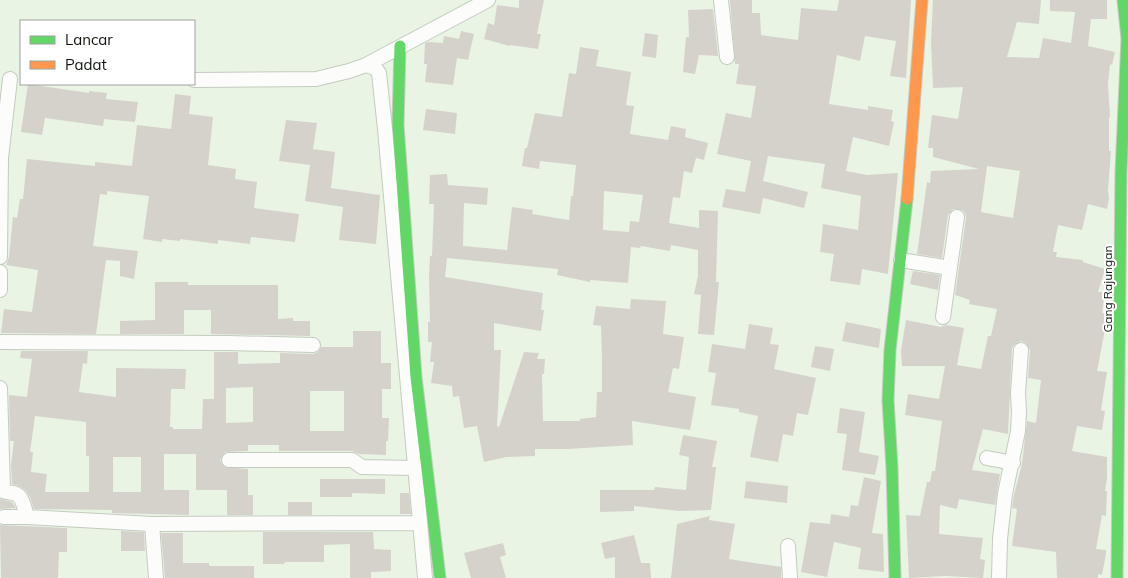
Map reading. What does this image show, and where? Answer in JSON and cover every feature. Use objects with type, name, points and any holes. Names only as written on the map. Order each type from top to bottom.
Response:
[{"type":"street","points":[[195,80],[316,79],[349,71],[366,65],[488,0]]},
{"type":"street","points":[[721,0],[727,57]]},
{"type":"street","points":[[895,578],[888,400],[890,350],[918,85],[922,0]]},
{"type":"street","name":"Gang Rajungan","points":[[1117,578],[1121,172],[1127,39],[1123,0]]},
{"type":"street","points":[[397,48],[392,127],[415,468],[425,578]]},
{"type":"street","points":[[366,65],[376,68],[379,73],[392,127],[416,377],[440,578]]},
{"type":"street","points":[[0,257],[1,158],[10,79]]},
{"type":"street","points":[[943,317],[957,217]]},
{"type":"street","points":[[901,260],[950,268]]},
{"type":"street","points":[[0,272],[0,290]]},
{"type":"street","points":[[0,342],[228,343],[313,346]]},
{"type":"street","points":[[999,578],[1000,539],[1005,494],[1020,412],[1018,393],[1021,350]]},
{"type":"street","points":[[0,388],[3,491],[15,493],[19,497],[27,517]]},
{"type":"street","points":[[987,458],[1012,463]]},
{"type":"street","points":[[229,460],[352,460],[362,467],[415,468]]},
{"type":"street","points":[[4,517],[152,524],[420,523]]},
{"type":"street","points":[[152,524],[156,578]]},
{"type":"street","points":[[788,546],[790,578]]},
{"type":"building","points":[[519,0],[544,0],[537,34],[541,34],[538,49],[510,46],[484,39],[488,23],[494,25],[497,5],[519,8]]},
{"type":"building","points":[[730,0],[752,0],[752,13],[760,13],[761,35],[798,40],[801,8],[837,11],[839,0],[911,0],[906,78],[890,76],[896,41],[865,36],[860,61],[837,55],[829,104],[868,110],[868,106],[893,110],[891,121],[894,122],[889,146],[853,137],[846,171],[867,175],[898,173],[888,274],[862,269],[860,285],[830,281],[834,254],[820,252],[823,224],[858,230],[861,196],[821,188],[825,164],[768,156],[763,181],[808,192],[804,208],[763,198],[760,214],[722,207],[726,189],[745,192],[751,161],[717,154],[726,113],[751,118],[756,86],[736,84],[739,64],[735,64]]},
{"type":"building","points":[[933,0],[1041,0],[1039,24],[1017,22],[1007,57],[1039,58],[1043,38],[1071,43],[1075,12],[1050,11],[1050,0],[1107,0],[1107,19],[1091,19],[1088,46],[1115,52],[1112,65],[1110,64],[1108,84],[1110,117],[1109,151],[1111,151],[1107,209],[1088,204],[1082,230],[1058,225],[1053,252],[1057,252],[1056,257],[1083,260],[1083,262],[1105,269],[1098,292],[1105,292],[1102,313],[1108,314],[1097,371],[1107,372],[1101,410],[1105,411],[1102,430],[1077,426],[1072,451],[1107,457],[1106,516],[1102,515],[1096,549],[1106,550],[1106,554],[1102,575],[1098,574],[1098,578],[1057,578],[1056,552],[1012,546],[1017,509],[1012,508],[1014,495],[1022,464],[1027,421],[1036,423],[1041,380],[1028,378],[1030,350],[1026,343],[1021,341],[1014,345],[1012,349],[1008,434],[983,429],[972,470],[1000,474],[995,505],[959,499],[957,509],[940,505],[939,534],[983,538],[980,559],[985,560],[983,578],[945,576],[909,578],[906,515],[920,516],[927,482],[930,482],[932,471],[935,471],[942,421],[905,415],[908,394],[939,399],[945,366],[902,366],[901,351],[906,320],[941,327],[947,325],[964,328],[957,365],[981,369],[988,336],[991,336],[997,309],[969,304],[970,300],[955,295],[966,218],[962,210],[953,209],[948,215],[942,258],[917,254],[927,182],[930,183],[931,171],[979,169],[933,157],[933,148],[928,148],[932,115],[958,119],[963,87],[933,88],[931,42]],"holes":[[[987,166],[1020,171],[1013,218],[981,212]]]},
{"type":"building","points":[[713,9],[718,56],[699,55],[695,74],[683,72],[686,37],[689,37],[688,10]]},
{"type":"building","points":[[461,31],[474,34],[468,60],[457,58],[453,85],[425,82],[427,64],[424,64],[425,43],[443,43],[444,36],[459,39]]},
{"type":"building","points":[[645,33],[658,35],[656,58],[642,56]]},
{"type":"building","points":[[580,47],[599,50],[596,66],[631,72],[626,105],[634,106],[630,134],[668,140],[671,126],[686,129],[685,137],[708,143],[704,160],[696,158],[692,173],[684,171],[680,198],[673,197],[669,223],[699,228],[699,210],[718,211],[716,282],[719,282],[714,335],[698,334],[701,295],[694,294],[698,276],[698,250],[671,245],[670,251],[641,246],[640,248],[631,247],[628,283],[590,280],[590,282],[557,275],[558,269],[447,258],[445,277],[543,293],[541,310],[544,310],[541,331],[494,323],[494,350],[501,350],[497,426],[499,427],[524,352],[539,353],[537,359],[545,359],[544,374],[542,374],[543,421],[580,421],[580,419],[596,417],[597,392],[602,392],[602,359],[601,326],[593,325],[596,306],[630,309],[631,299],[666,301],[663,334],[684,337],[679,369],[673,368],[668,392],[696,397],[690,430],[632,421],[633,445],[535,449],[535,456],[506,457],[484,462],[477,426],[464,428],[459,396],[453,397],[452,386],[431,383],[434,362],[430,362],[432,342],[428,342],[428,322],[430,322],[429,277],[430,256],[432,256],[434,204],[429,204],[430,175],[447,174],[448,185],[488,188],[487,205],[464,203],[463,246],[507,250],[512,207],[533,210],[532,214],[569,220],[576,165],[540,161],[539,169],[522,166],[535,113],[562,117],[569,73],[576,74]],"holes":[[[604,191],[643,195],[639,222],[630,221],[629,232],[603,230]]]},
{"type":"building","points":[[28,85],[89,93],[89,91],[107,93],[106,99],[138,102],[135,122],[104,119],[103,126],[45,118],[42,135],[21,132]]},
{"type":"building","points":[[175,94],[191,96],[189,114],[213,117],[208,165],[236,169],[235,179],[257,182],[254,208],[299,214],[295,242],[251,237],[250,244],[218,240],[218,244],[180,239],[180,241],[162,239],[162,242],[143,239],[149,196],[107,191],[107,195],[100,194],[93,246],[138,251],[134,279],[120,276],[120,261],[106,260],[96,334],[1,333],[4,309],[32,312],[38,270],[6,265],[9,257],[13,217],[17,218],[20,199],[23,199],[27,159],[95,166],[95,162],[132,166],[137,125],[171,129]]},
{"type":"building","points":[[426,109],[457,113],[455,134],[423,130]]},
{"type":"building","points":[[286,120],[317,123],[313,149],[335,152],[331,188],[380,195],[376,244],[339,240],[343,207],[305,201],[310,165],[279,161]]},
{"type":"building","points":[[913,271],[940,275],[938,290],[910,284]]},
{"type":"building","points":[[155,282],[188,282],[188,285],[278,285],[278,319],[293,318],[293,321],[310,321],[310,336],[211,334],[211,310],[184,310],[184,334],[120,334],[120,321],[155,320]]},
{"type":"building","points":[[846,322],[881,329],[879,348],[842,341]]},
{"type":"building","points":[[749,324],[773,328],[770,344],[779,345],[774,369],[816,378],[808,415],[797,413],[793,436],[783,434],[778,462],[750,457],[758,416],[739,412],[739,409],[711,405],[716,373],[708,372],[712,344],[745,349]]},
{"type":"building","points":[[353,331],[381,331],[381,363],[391,363],[391,389],[382,389],[382,418],[389,418],[386,455],[359,454],[352,451],[279,451],[279,445],[248,445],[248,451],[225,452],[220,460],[224,467],[248,469],[248,495],[253,495],[253,515],[227,515],[227,490],[196,490],[196,454],[164,454],[164,490],[189,490],[189,515],[112,513],[112,510],[34,509],[30,497],[25,490],[12,484],[11,465],[14,441],[10,441],[9,395],[27,397],[32,359],[20,358],[21,351],[88,351],[87,364],[83,363],[79,392],[116,397],[116,368],[186,369],[185,389],[171,389],[170,427],[173,427],[173,429],[202,429],[203,399],[214,399],[214,352],[238,352],[238,364],[280,363],[280,353],[313,354],[318,352],[321,347],[353,347]],"holes":[[[253,387],[253,422],[226,423],[226,388]],[[310,391],[344,391],[344,431],[310,431]],[[35,416],[86,422],[86,456],[89,456],[89,492],[45,492],[47,474],[31,472],[33,452],[30,452]],[[113,457],[141,457],[141,492],[113,492]]]},
{"type":"building","points":[[815,346],[834,349],[830,371],[811,367]]},
{"type":"building","points":[[840,408],[865,412],[859,452],[879,456],[875,475],[842,470],[847,434],[837,433]]},
{"type":"building","points":[[683,435],[717,441],[712,467],[716,467],[711,510],[679,511],[634,506],[634,511],[600,512],[600,490],[654,490],[655,487],[686,490],[689,457],[679,455]]},
{"type":"building","points":[[864,477],[881,481],[872,533],[883,534],[884,572],[858,569],[861,548],[834,542],[827,577],[801,572],[810,522],[830,524],[831,514],[849,517],[851,505],[858,506]]},
{"type":"building","points":[[320,479],[385,479],[385,494],[352,493],[352,497],[320,497]]},
{"type":"building","points":[[746,481],[788,486],[787,503],[744,498]]},
{"type":"building","points":[[400,493],[409,493],[411,514],[400,514]]},
{"type":"building","points":[[0,499],[12,502],[16,508],[0,509]]},
{"type":"building","points":[[288,502],[312,502],[312,515],[288,515]]},
{"type":"building","points":[[710,516],[709,520],[735,524],[729,559],[781,567],[781,578],[671,578],[677,524]]},
{"type":"building","points":[[0,525],[67,528],[67,552],[59,552],[58,578],[1,578]]},
{"type":"building","points":[[121,531],[144,532],[145,551],[121,551]]},
{"type":"building","points":[[263,532],[373,532],[374,549],[391,550],[391,571],[371,572],[371,578],[350,578],[350,544],[324,545],[324,562],[263,564]]},
{"type":"building","points":[[161,533],[183,533],[183,563],[209,563],[209,566],[254,566],[254,578],[165,578]]},
{"type":"building","points":[[634,535],[641,563],[650,563],[651,578],[615,578],[615,557],[605,559],[601,543]]},
{"type":"building","points":[[503,543],[506,555],[500,557],[506,578],[471,578],[464,553]]},
{"type":"traffic: fast","points":[[1117,578],[1121,172],[1127,39],[1123,0]]},
{"type":"traffic: fast","points":[[400,46],[398,125],[416,377],[440,578]]},
{"type":"traffic: fast","points":[[895,578],[888,400],[890,350],[907,199]]},
{"type":"traffic: slow","points":[[907,199],[922,0]]}]
